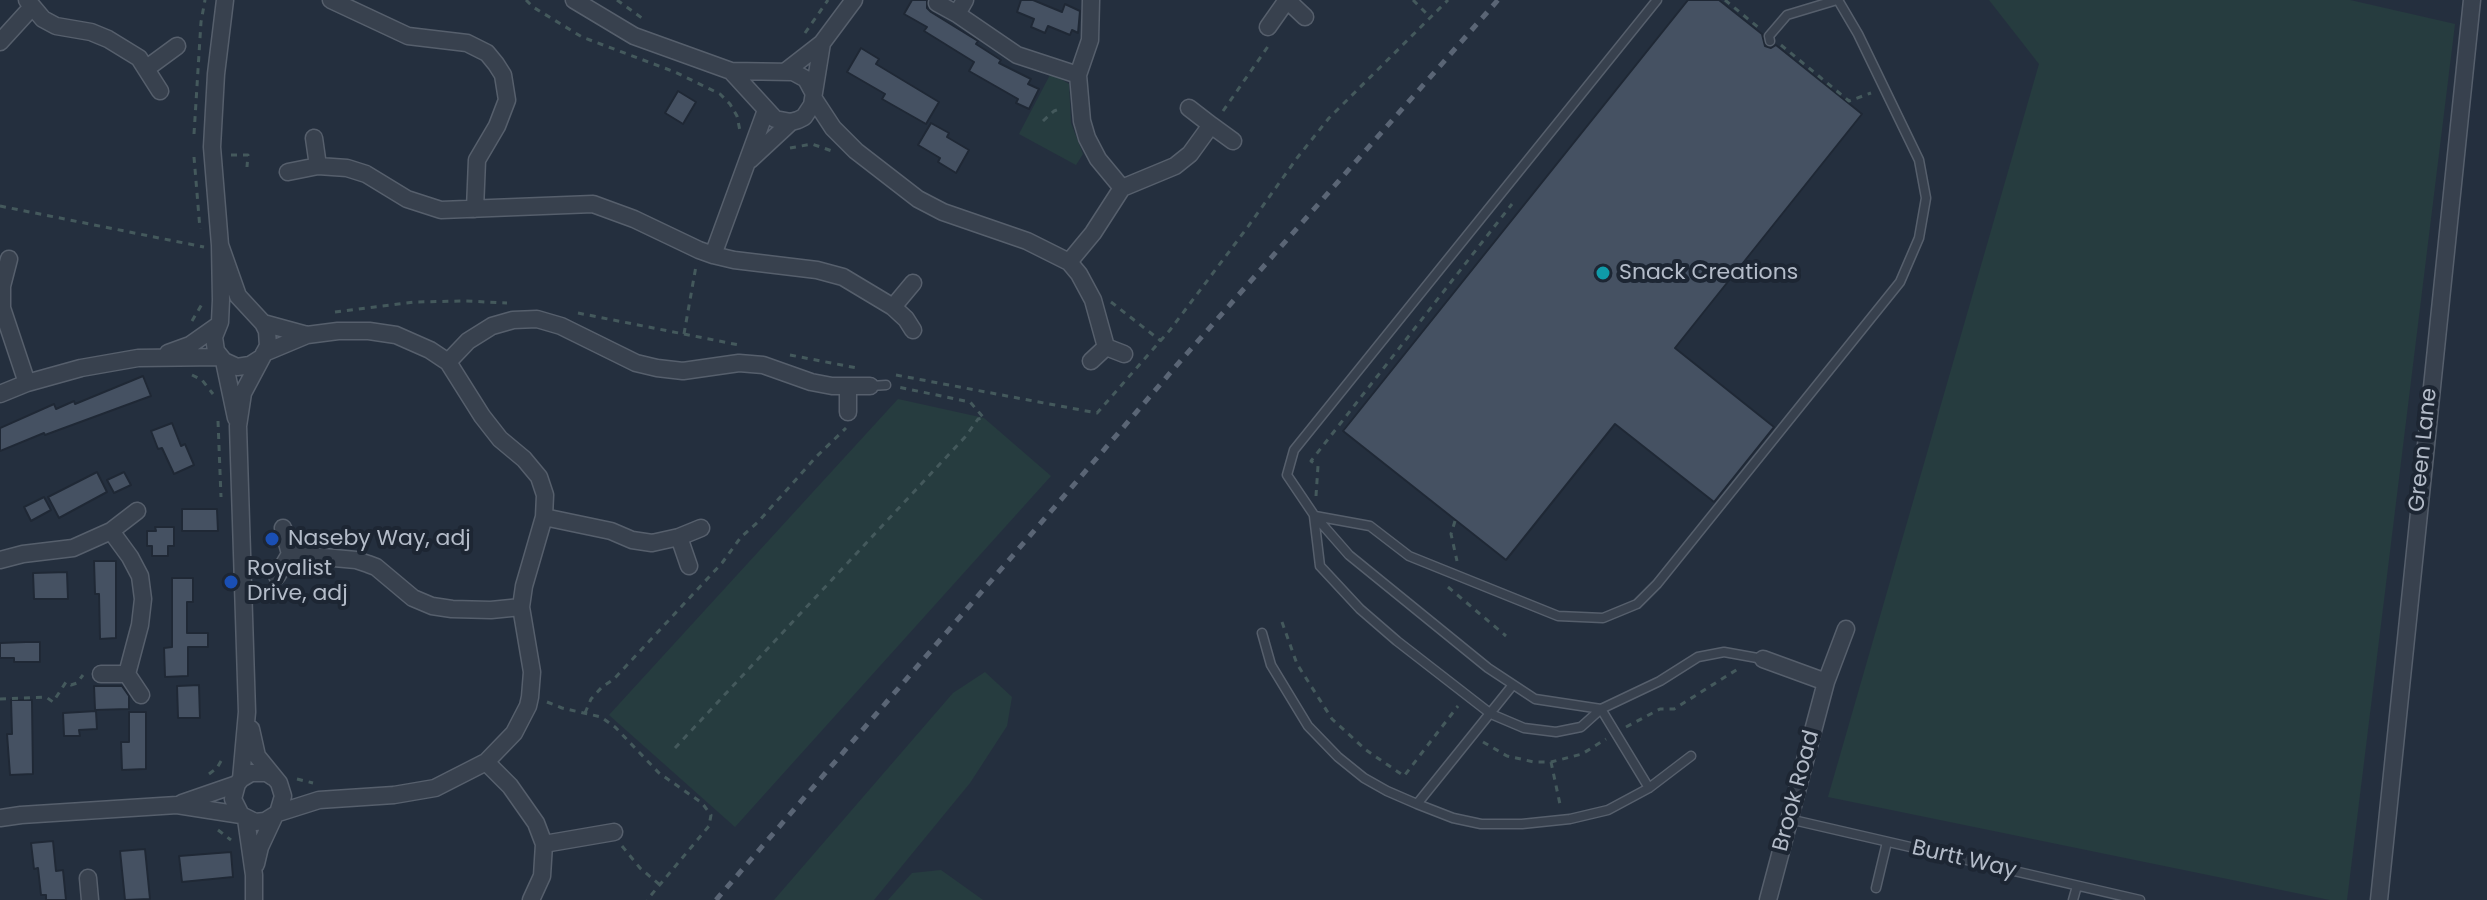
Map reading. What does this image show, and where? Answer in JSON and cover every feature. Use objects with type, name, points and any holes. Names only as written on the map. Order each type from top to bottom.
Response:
[{"type":"street","points":[[225,0],[216,74],[212,147],[220,245],[218,324],[214,337],[238,426]]},
{"type":"street","points":[[331,0],[408,36],[467,43],[487,53],[496,64],[503,75],[507,100],[497,126],[477,160],[475,209]]},
{"type":"street","points":[[574,0],[634,36],[731,71],[801,75],[811,85],[833,128],[856,151],[933,208],[1027,241],[1069,262],[1093,300],[1106,347]]},
{"type":"street","points":[[705,257],[746,164],[765,108],[765,86],[822,43],[854,0]]},
{"type":"street","points":[[1091,0],[1090,40],[1078,75],[1080,105],[1087,138],[1098,159],[1122,188]]},
{"type":"street","points":[[1268,27],[1287,0],[1305,17]]},
{"type":"street","name":"Green Lane","points":[[2379,900],[2472,0]]},
{"type":"street","points":[[937,3],[961,7],[1017,55],[1078,75]]},
{"type":"street","points":[[0,42],[30,4],[43,19],[56,26],[91,32],[139,58],[160,91]]},
{"type":"street","points":[[746,164],[810,111],[822,43]]},
{"type":"street","points":[[147,68],[177,46]]},
{"type":"street","points":[[731,71],[775,119],[833,128]]},
{"type":"street","points":[[1189,108],[1233,141]]},
{"type":"street","points":[[1069,262],[1122,188],[1175,166],[1190,154],[1211,125]]},
{"type":"street","points":[[314,138],[318,166]]},
{"type":"street","points":[[288,172],[318,166],[347,168],[366,174],[407,199],[441,210],[593,204],[634,219],[699,250],[705,257],[817,270],[843,277],[893,307],[913,330]]},
{"type":"street","points":[[220,245],[238,296],[261,321],[267,331],[268,346],[243,393],[238,426],[247,712],[239,782],[233,799],[243,817],[254,875],[254,900]]},
{"type":"street","points":[[9,259],[1,286],[2,308],[27,383]]},
{"type":"street","points":[[893,307],[913,283]]},
{"type":"street","points":[[0,394],[81,368],[159,356],[190,345],[230,315],[244,313],[307,335]]},
{"type":"street","points":[[448,362],[468,341],[492,326],[513,320],[537,319],[561,326],[636,363],[657,368],[683,371],[739,363],[763,365],[811,382],[848,387],[878,386]]},
{"type":"street","points":[[0,818],[177,805],[265,821],[319,800],[394,795],[435,788],[486,762],[514,733],[528,706],[532,672],[521,607],[544,517],[545,495],[539,477],[524,459],[500,439],[448,362],[396,335],[369,331],[307,335],[250,365],[237,367],[222,359],[159,356]]},
{"type":"street","points":[[1106,347],[1124,354]]},
{"type":"street","points":[[1091,361],[1106,347]]},
{"type":"street","points":[[848,387],[851,416]]},
{"type":"street","points":[[0,560],[73,548],[111,531],[137,511]]},
{"type":"street","points":[[544,517],[588,525],[632,540],[652,543],[701,528]]},
{"type":"street","points":[[277,576],[290,554],[283,528]]},
{"type":"street","points":[[111,531],[140,576],[143,599],[140,625],[127,674],[141,695]]},
{"type":"street","points":[[679,537],[689,566]]},
{"type":"street","points":[[290,554],[325,556],[368,564],[376,567],[413,598],[432,606],[478,609],[521,607]]},
{"type":"street","name":"Brook Road","points":[[1768,900],[1826,682],[1846,629]]},
{"type":"street","points":[[1763,659],[1826,682]]},
{"type":"street","points":[[101,674],[127,674]]},
{"type":"street","points":[[247,712],[257,756],[295,792],[319,800]]},
{"type":"street","points":[[486,762],[510,786],[536,823],[544,844],[542,876],[531,900]]},
{"type":"street","points":[[177,805],[239,782],[251,773],[267,773],[282,779]]},
{"type":"street","points":[[254,875],[260,847],[283,796],[282,779]]},
{"type":"street","points":[[544,844],[614,832]]},
{"type":"street","points":[[88,878],[90,900]]},
{"type":"lane","points":[[1601,709],[1535,699],[1512,686],[1349,555],[1314,515],[1287,475],[1294,450],[1657,0]]},
{"type":"lane","points":[[1314,515],[1370,526],[1409,556],[1558,616],[1603,618],[1637,604],[1657,584],[1900,282],[1919,238],[1926,198],[1919,160],[1858,34],[1838,0],[1787,15],[1770,38]]},
{"type":"lane","points":[[1314,515],[1320,566],[1360,609],[1491,714],[1524,728],[1556,732],[1581,727],[1601,709],[1660,681],[1698,657],[1724,652],[1763,659]]},
{"type":"lane","points":[[1262,633],[1271,665],[1308,726],[1338,757],[1364,778],[1453,818],[1481,824],[1522,824],[1563,820],[1608,810],[1649,788],[1691,756]]},
{"type":"lane","points":[[1417,804],[1512,686]]},
{"type":"lane","points":[[1601,709],[1649,788]]},
{"type":"lane","name":"Burtt Way","points":[[1788,819],[2140,900]]},
{"type":"lane","points":[[1876,888],[1887,842]]},
{"type":"lane","points":[[2073,900],[2077,886]]},
{"type":"path","points":[[194,140],[205,0]]},
{"type":"path","points":[[526,0],[582,37],[675,72],[720,94],[737,116],[740,132]]},
{"type":"path","points":[[617,0],[652,26]]},
{"type":"path","points":[[801,38],[828,0]]},
{"type":"path","points":[[1413,0],[1431,18]]},
{"type":"path","points":[[1725,0],[1849,101],[1883,89]]},
{"type":"path","points":[[1211,125],[1273,39],[1268,27]]},
{"type":"path","points":[[1043,121],[1061,108],[1080,105]]},
{"type":"path","points":[[194,155],[200,232]]},
{"type":"path","points":[[230,155],[248,155],[247,167]]},
{"type":"path","points":[[1314,515],[1318,466],[1311,461],[1515,199]]},
{"type":"path","points":[[0,206],[20,213],[202,247]]},
{"type":"path","points":[[684,334],[705,257]]},
{"type":"path","points":[[1093,300],[1108,299],[1161,341]]},
{"type":"path","points":[[190,323],[203,301]]},
{"type":"path","points":[[182,373],[202,380],[213,392],[215,402]]},
{"type":"path","points":[[675,748],[966,436],[978,419],[984,418],[970,402],[878,386]]},
{"type":"path","points":[[218,411],[222,502]]},
{"type":"path","points":[[585,713],[591,699],[614,679],[722,563],[741,537],[759,521],[851,416]]},
{"type":"path","points":[[1282,622],[1297,664],[1332,719],[1366,750],[1404,776],[1467,695]]},
{"type":"path","points":[[0,699],[46,697],[53,702],[66,682],[71,685],[77,683],[89,671],[97,669],[101,674]]},
{"type":"path","points":[[530,697],[601,717],[615,727],[659,773],[702,803],[711,815],[709,826],[647,900]]},
{"type":"path","points":[[202,780],[217,768],[225,754]]},
{"type":"path","points":[[1551,762],[1563,820]]},
{"type":"path","points":[[282,779],[321,783]]},
{"type":"path","points":[[209,827],[230,840]]},
{"type":"path","points":[[626,852],[660,885]]},
{"type":"green space","points":[[1989,0],[2350,0],[2455,24],[2347,900],[2330,900],[1828,797],[2039,64]]},
{"type":"green space","points":[[1051,73],[1069,84],[1071,123],[1083,154],[1076,165],[1019,134]]},
{"type":"green space","points":[[898,399],[984,418],[1051,476],[735,827],[609,715]]},
{"type":"green space","points":[[985,672],[1012,697],[1007,726],[970,783],[874,900],[774,900],[953,693]]},
{"type":"green space","points":[[941,870],[983,900],[888,900],[912,873]]},
{"type":"building","points":[[912,0],[927,0],[927,8],[931,12],[978,41],[976,44],[1001,60],[999,63],[1031,79],[1028,84],[1039,89],[1029,109],[1016,103],[1018,99],[969,71],[974,62],[924,31],[927,27],[904,14]]},
{"type":"building","points":[[1021,0],[1033,0],[1062,12],[1065,4],[1080,11],[1078,33],[1072,30],[1070,35],[1048,26],[1045,33],[1031,27],[1034,19],[1017,12]]},
{"type":"building","name":"Snack Creations","points":[[1688,0],[1719,0],[1762,34],[1765,46],[1771,48],[1776,45],[1862,114],[1675,348],[1774,427],[1714,502],[1615,424],[1506,560],[1343,431]]},
{"type":"building","points":[[861,48],[879,59],[876,64],[939,102],[926,124],[882,99],[885,94],[847,72]]},
{"type":"building","points":[[678,91],[696,102],[683,124],[665,113]]},
{"type":"building","points":[[931,123],[969,150],[956,173],[938,162],[940,158],[918,145]]},
{"type":"building","points":[[143,376],[151,396],[0,451],[0,428],[54,404],[56,409],[74,401],[75,404]]},
{"type":"building","points":[[172,423],[181,446],[185,444],[194,465],[174,474],[151,431]]},
{"type":"building","points":[[97,472],[107,492],[59,518],[48,497]]},
{"type":"building","points":[[124,472],[131,485],[114,493],[107,480]]},
{"type":"building","points":[[44,497],[51,510],[31,521],[24,507]]},
{"type":"building","points":[[182,509],[217,509],[218,531],[182,531]]},
{"type":"building","points":[[155,527],[174,527],[174,546],[168,546],[168,556],[152,556],[152,546],[147,546],[147,531],[156,531]]},
{"type":"building","points":[[94,561],[116,561],[116,638],[100,639],[99,594],[95,594]]},
{"type":"building","points":[[67,572],[68,599],[34,599],[33,573]]},
{"type":"building","points":[[172,578],[193,578],[193,602],[187,602],[187,633],[208,633],[208,647],[188,647],[188,676],[165,677],[164,648],[172,647]]},
{"type":"building","points":[[40,642],[40,662],[14,662],[14,658],[0,658],[0,643]]},
{"type":"building","points":[[199,685],[200,718],[178,718],[177,686]]},
{"type":"building","points":[[94,686],[122,686],[129,696],[129,709],[95,710]]},
{"type":"building","points":[[11,700],[32,700],[33,774],[10,775],[7,734],[12,734]]},
{"type":"building","points":[[96,711],[97,729],[79,730],[80,736],[64,736],[63,713]]},
{"type":"building","points":[[129,712],[146,712],[146,769],[122,770],[121,742],[129,742]]},
{"type":"building","points":[[53,841],[56,871],[63,870],[66,900],[46,900],[46,895],[41,895],[38,868],[34,869],[31,843]]},
{"type":"building","points":[[145,849],[150,899],[125,900],[120,851]]},
{"type":"building","points":[[231,852],[233,877],[182,882],[179,856]]},
{"type":"railway","points":[[716,900],[1183,358],[1498,0]]},
{"type":"place","name":"Snack Creations","points":[[1603,273]]},
{"type":"place","name":"Naseby Way, adj","points":[[272,539]]},
{"type":"place","name":"Royalist Drive, adj","points":[[231,582]]}]
